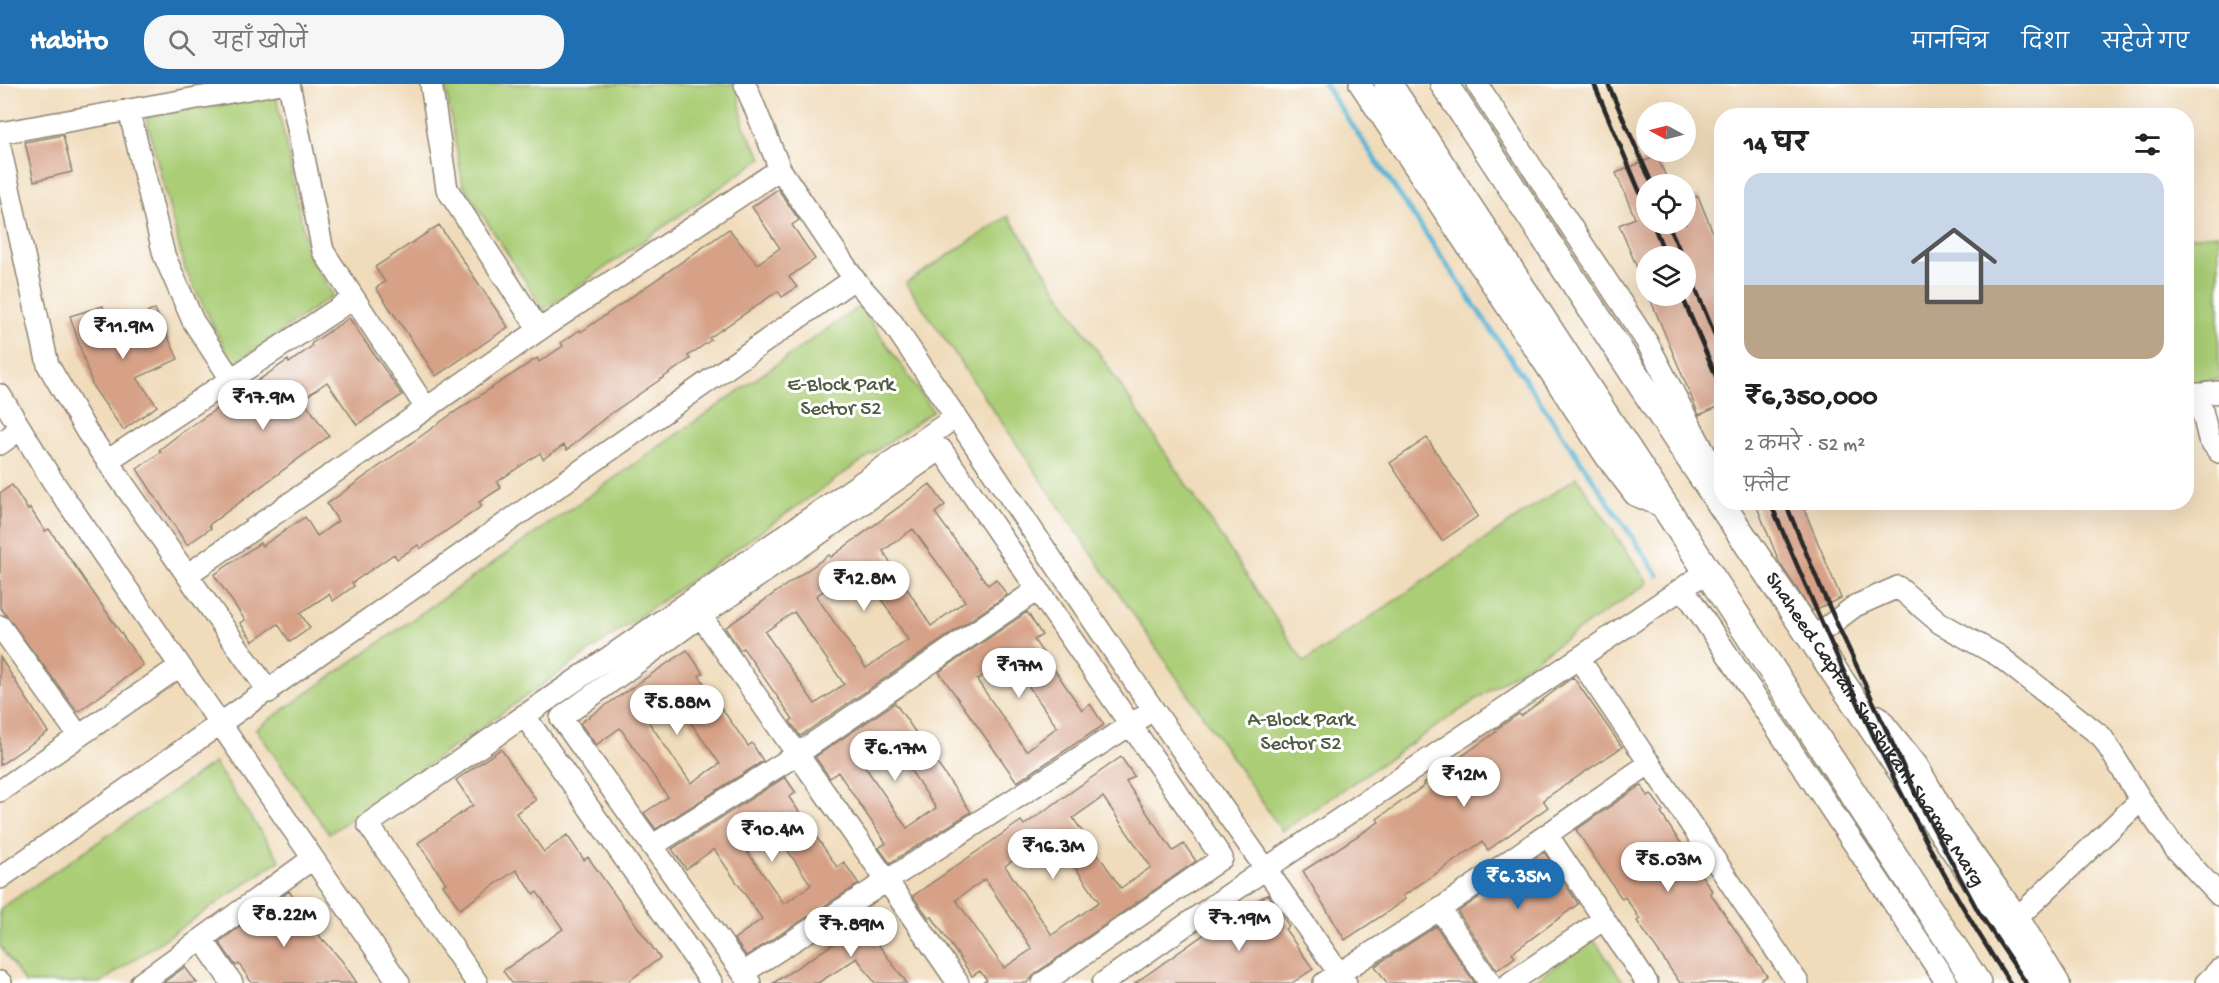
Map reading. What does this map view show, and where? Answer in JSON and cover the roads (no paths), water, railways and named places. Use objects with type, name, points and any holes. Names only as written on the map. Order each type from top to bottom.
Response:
[{"type":"main road","points":[[1388,84],[1977,983]]},
{"type":"main road","name":"Shaheed Captain Shashikant Sharma Marg","points":[[1444,84],[1712,468]]},
{"type":"main road","name":"Shaheed Captain Shashikant Sharma Marg","points":[[1738,510],[2044,983]]},
{"type":"street","points":[[0,133],[276,84]]},
{"type":"street","points":[[289,84],[323,251],[426,408]]},
{"type":"street","points":[[431,84],[447,189],[539,330]]},
{"type":"street","points":[[745,84],[780,169],[854,279],[891,321],[1336,979],[1548,836],[1650,762]]},
{"type":"street","points":[[1359,84],[1606,457],[1635,495],[1666,508]]},
{"type":"street","points":[[1476,84],[1647,342],[1712,468]]},
{"type":"street","points":[[129,110],[164,255],[193,321],[231,379]]},
{"type":"street","points":[[0,147],[48,365],[107,461],[269,692]]},
{"type":"street","points":[[187,575],[539,330],[780,169]]},
{"type":"street","points":[[0,878],[269,692],[854,279]]},
{"type":"street","points":[[107,461],[354,298]]},
{"type":"street","points":[[2201,394],[2210,439],[2219,452]]},
{"type":"street","points":[[0,395],[20,429],[180,666],[399,983]]},
{"type":"street","points":[[477,983],[368,824],[956,417]]},
{"type":"street","points":[[0,444],[20,429]]},
{"type":"street","points":[[1043,983],[1222,858],[1131,725],[941,449],[701,616],[561,717],[746,978],[888,880],[1131,725],[1153,709]]},
{"type":"street","points":[[1103,983],[1264,870],[1708,571]]},
{"type":"street","points":[[2059,983],[2018,917],[1946,816],[1917,765],[1819,638],[1855,606],[1898,587],[1940,623],[1999,656],[2102,737],[2141,800],[2174,847],[2219,895]]},
{"type":"street","points":[[1683,588],[1947,983]]},
{"type":"street","points":[[652,846],[796,756],[1038,590]]},
{"type":"street","points":[[701,616],[796,756],[888,880],[958,983]]},
{"type":"street","points":[[0,626],[79,736]]},
{"type":"street","points":[[1579,659],[1795,982]]},
{"type":"street","points":[[0,791],[180,666]]},
{"type":"street","points":[[524,715],[712,983]]},
{"type":"street","points":[[2018,917],[2141,800]]},
{"type":"street","points":[[1548,836],[1647,983]]},
{"type":"street","points":[[141,983],[312,859]]},
{"type":"street","points":[[1440,909],[1490,983]]},
{"type":"street","points":[[1510,983],[1604,919]]},
{"type":"street","points":[[202,939],[232,983]]},
{"type":"street","points":[[2206,983],[2219,970]]},
{"type":"waterway","points":[[1324,84],[1658,575]]},
{"type":"railway","points":[[1594,84],[1636,183]]},
{"type":"railway","points":[[1608,84],[1648,174]]},
{"type":"railway","points":[[1657,234],[1662,246]]},
{"type":"railway","points":[[1672,234],[1678,246]]},
{"type":"railway","points":[[1696,290],[1714,333]]},
{"type":"railway","points":[[1686,306],[1714,371]]},
{"type":"railway","points":[[1773,510],[1823,626],[1909,808],[1974,926],[2010,983]]},
{"type":"railway","points":[[1788,510],[1822,591],[1920,803],[1978,911],[2026,983]]},
{"type":"park label","name":"E-Block Park Sector 52","points":[[841,398]]},
{"type":"park label","name":"A-Block Park Sector 52","points":[[1301,733]]}]
